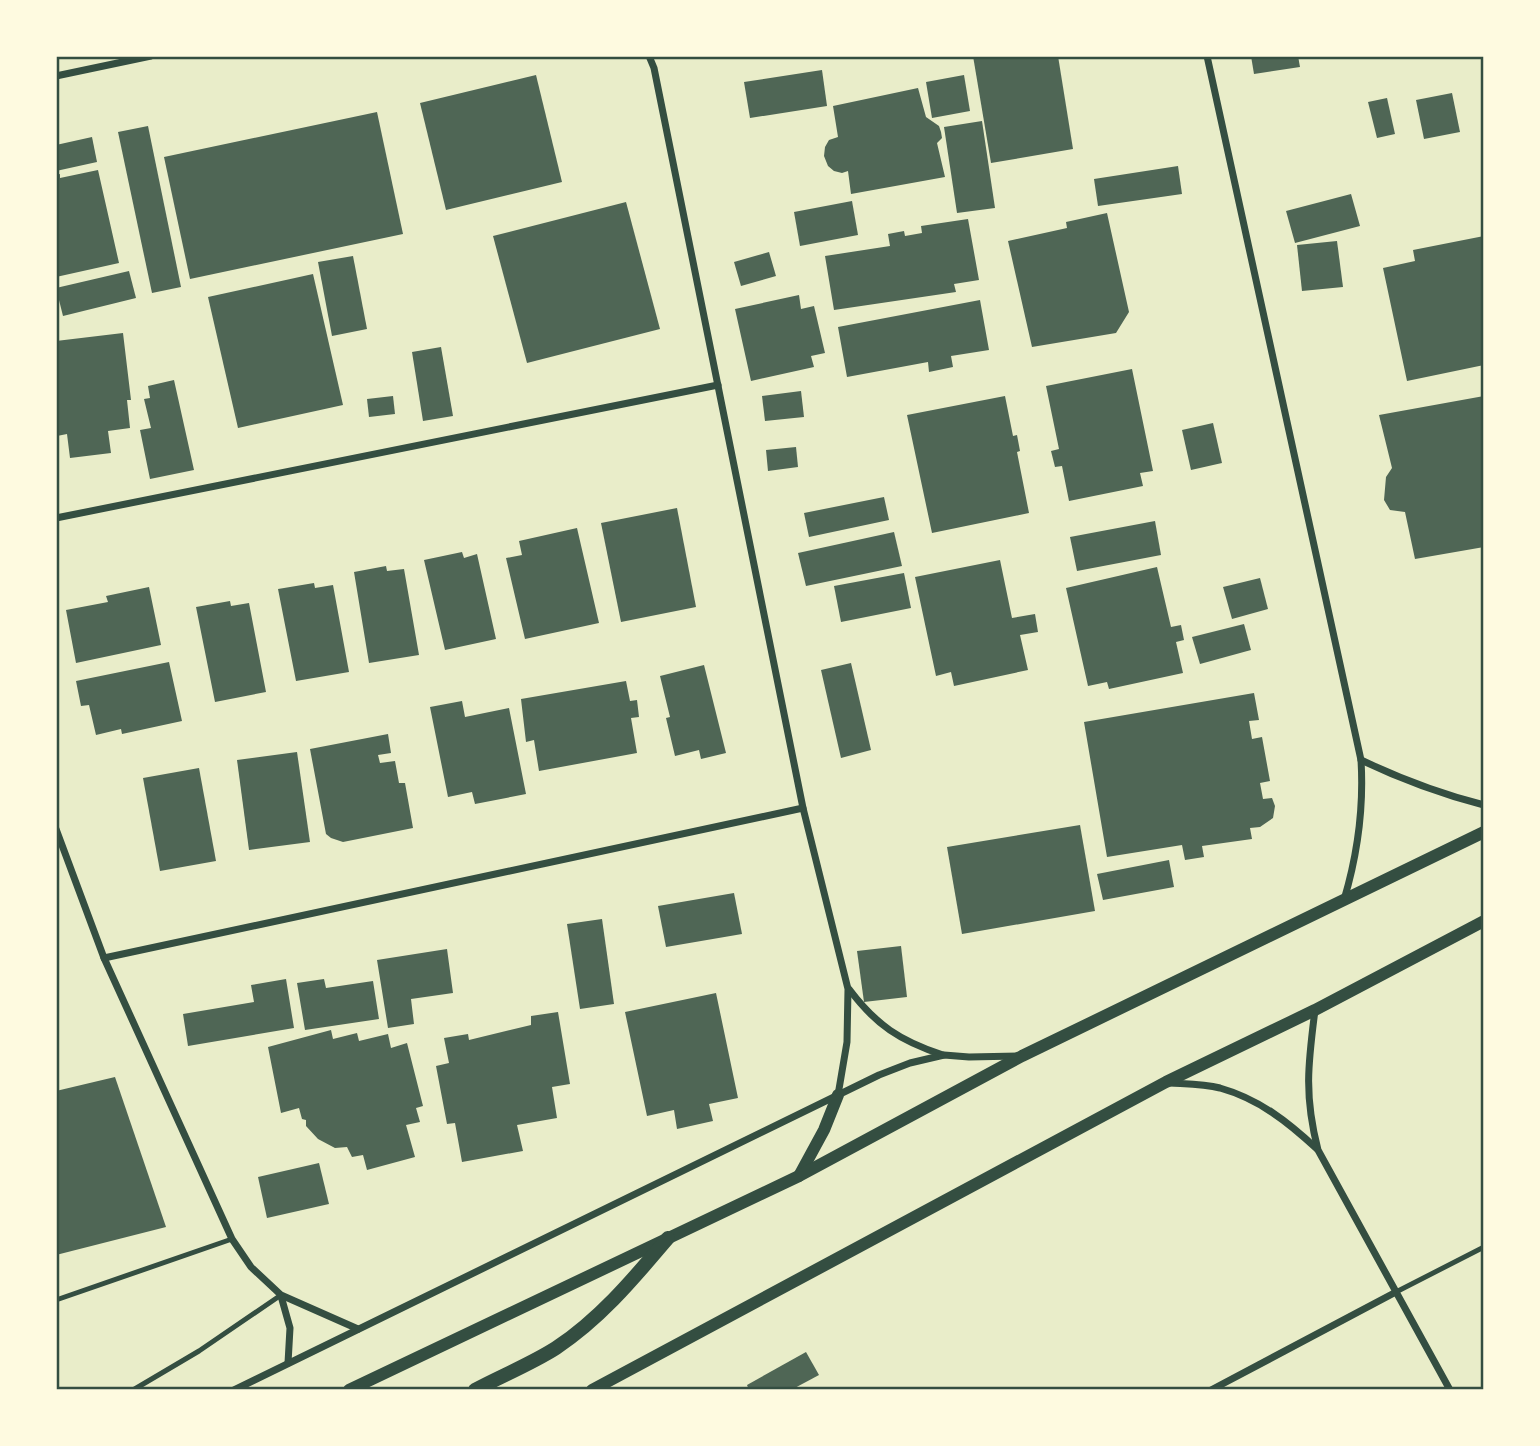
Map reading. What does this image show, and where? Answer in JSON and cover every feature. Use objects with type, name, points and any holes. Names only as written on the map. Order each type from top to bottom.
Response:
[{"type":"main road","points":[[475,1390],[555,1348],[589,1323],[620,1295],[668,1238]]},
{"type":"street","points":[[56,76],[151,56]]},
{"type":"street","points":[[649,56],[654,68],[803,808],[848,989],[848,1042],[838,1095],[824,1130],[799,1177]]},
{"type":"street","points":[[1206,56],[1361,760],[1361,831],[1344,900]]},
{"type":"street","points":[[56,518],[718,385]]},
{"type":"street","points":[[1361,760],[1421,786],[1484,805]]},
{"type":"street","points":[[104,958],[803,808]]},
{"type":"street","points":[[56,828],[104,958],[232,1239],[251,1267],[281,1295],[358,1329]]},
{"type":"street","points":[[349,1390],[799,1177],[1022,1056],[1484,832]]},
{"type":"street","points":[[592,1390],[1166,1082],[1315,1010],[1484,921]]},
{"type":"street","points":[[848,989],[867,1012],[889,1031],[915,1046],[944,1055],[1022,1056]]},
{"type":"street","points":[[1315,1010],[1307,1084],[1309,1118],[1318,1150],[1450,1390]]},
{"type":"street","points":[[234,1390],[838,1095],[910,1063],[944,1055]]},
{"type":"street","points":[[1166,1082],[1218,1088],[1255,1101],[1289,1122],[1318,1150]]},
{"type":"street","points":[[1211,1390],[1396,1293]]},
{"type":"street","points":[[281,1295],[290,1328],[288,1363]]},
{"type":"lane","points":[[56,1300],[232,1239]]},
{"type":"lane","points":[[1396,1293],[1484,1247]]},
{"type":"lane","points":[[133,1390],[200,1351],[281,1295]]},
{"type":"building","points":[[973,56],[1058,56],[1073,149],[991,163]]},
{"type":"building","points":[[1251,56],[1298,56],[1300,67],[1254,74]]},
{"type":"building","points":[[822,70],[827,106],[750,118],[744,82]]},
{"type":"building","points":[[536,75],[562,182],[446,210],[420,103]]},
{"type":"building","points":[[964,75],[970,111],[932,118],[926,82]]},
{"type":"building","points":[[918,88],[926,117],[939,126],[941,132],[942,138],[937,143],[945,177],[851,194],[848,171],[834,171],[828,166],[824,156],[829,140],[838,137],[833,106]]},
{"type":"building","points":[[1452,93],[1460,132],[1424,139],[1416,100]]},
{"type":"building","points":[[1387,98],[1395,134],[1377,138],[1368,102]]},
{"type":"building","points":[[377,112],[403,234],[190,279],[164,157]]},
{"type":"building","points":[[982,121],[995,208],[957,213],[944,127]]},
{"type":"building","points":[[148,126],[181,287],[152,293],[118,132]]},
{"type":"building","points":[[92,137],[97,162],[56,171],[56,145]]},
{"type":"building","points":[[1178,166],[1182,194],[1098,206],[1094,179]]},
{"type":"building","points":[[98,170],[119,263],[56,277],[56,175],[60,174],[60,178]]},
{"type":"building","points":[[1351,194],[1360,226],[1295,243],[1286,211]]},
{"type":"building","points":[[852,201],[858,235],[800,246],[794,212]]},
{"type":"building","points":[[626,202],[660,329],[527,363],[493,236]]},
{"type":"building","points":[[1107,213],[1129,312],[1116,333],[1032,347],[1008,241],[1067,228],[1066,222]]},
{"type":"building","points":[[968,219],[979,280],[954,284],[956,292],[834,310],[825,256],[890,246],[888,234],[904,231],[905,236],[922,233],[921,226]]},
{"type":"building","points":[[1484,236],[1484,365],[1407,381],[1383,268],[1415,261],[1413,250]]},
{"type":"building","points":[[1337,241],[1343,287],[1302,291],[1297,245]]},
{"type":"building","points":[[769,252],[776,276],[741,286],[734,262]]},
{"type":"building","points":[[353,256],[367,329],[332,336],[318,262]]},
{"type":"building","points":[[129,271],[136,298],[63,316],[56,288]]},
{"type":"building","points":[[313,274],[343,405],[238,428],[208,297]]},
{"type":"building","points":[[799,295],[801,309],[814,306],[825,353],[811,356],[814,367],[751,381],[735,309]]},
{"type":"building","points":[[980,300],[989,350],[951,356],[953,367],[929,372],[928,362],[847,377],[838,327]]},
{"type":"building","points":[[123,333],[131,400],[127,400],[130,428],[108,431],[111,453],[70,458],[67,434],[57,436],[56,341]]},
{"type":"building","points":[[441,347],[453,416],[423,421],[412,352]]},
{"type":"building","points":[[1132,369],[1153,471],[1140,473],[1143,486],[1069,501],[1062,466],[1055,467],[1051,451],[1059,449],[1046,386]]},
{"type":"building","points":[[174,380],[194,470],[150,479],[140,430],[151,428],[144,399],[150,398],[148,386]]},
{"type":"building","points":[[801,391],[804,417],[765,421],[762,396]]},
{"type":"building","points":[[393,396],[395,414],[369,417],[367,399]]},
{"type":"building","points":[[1005,396],[1013,436],[1017,435],[1020,451],[1017,452],[1029,513],[932,533],[907,415]]},
{"type":"building","points":[[1484,396],[1484,547],[1415,559],[1405,512],[1390,510],[1384,500],[1386,477],[1392,468],[1379,415]]},
{"type":"building","points":[[1213,423],[1222,463],[1191,470],[1182,430]]},
{"type":"building","points":[[796,447],[798,467],[768,471],[766,450]]},
{"type":"building","points":[[884,497],[889,520],[809,537],[804,513]]},
{"type":"building","points":[[677,508],[696,607],[621,622],[601,523]]},
{"type":"building","points":[[1155,521],[1161,555],[1077,571],[1070,537]]},
{"type":"building","points":[[577,528],[599,623],[525,639],[506,558],[522,555],[519,541]]},
{"type":"building","points":[[894,532],[902,566],[806,586],[798,553]]},
{"type":"building","points":[[462,552],[464,558],[477,554],[496,639],[445,650],[424,560]]},
{"type":"building","points":[[1000,560],[1012,618],[1035,614],[1038,632],[1020,635],[1028,670],[954,686],[951,672],[936,676],[915,577]]},
{"type":"building","points":[[386,566],[387,571],[404,569],[419,655],[369,663],[354,572]]},
{"type":"building","points":[[1157,567],[1171,627],[1181,625],[1184,640],[1176,642],[1183,673],[1109,689],[1107,682],[1088,686],[1066,588]]},
{"type":"building","points":[[904,573],[911,608],[841,622],[834,586]]},
{"type":"building","points":[[1260,578],[1268,609],[1232,619],[1223,587]]},
{"type":"building","points":[[314,583],[315,588],[333,585],[349,672],[296,681],[278,589]]},
{"type":"building","points":[[149,587],[161,645],[76,663],[66,610],[108,602],[106,596]]},
{"type":"building","points":[[230,601],[231,606],[249,603],[266,692],[215,702],[196,607]]},
{"type":"building","points":[[1244,624],[1251,650],[1200,664],[1192,637]]},
{"type":"building","points":[[169,662],[182,721],[122,734],[121,729],[96,735],[89,705],[81,706],[76,681]]},
{"type":"building","points":[[851,663],[871,750],[841,758],[821,670]]},
{"type":"building","points":[[704,665],[726,753],[701,759],[699,750],[675,756],[666,718],[670,717],[660,676]]},
{"type":"building","points":[[626,681],[630,701],[637,700],[639,717],[631,718],[637,753],[539,771],[534,740],[526,742],[521,699]]},
{"type":"building","points":[[1254,693],[1259,720],[1249,721],[1252,739],[1262,737],[1270,781],[1260,783],[1263,799],[1272,798],[1275,806],[1273,818],[1260,827],[1250,828],[1252,839],[1202,846],[1204,857],[1185,860],[1182,845],[1107,857],[1084,722]]},
{"type":"building","points":[[462,701],[465,717],[509,708],[526,794],[475,804],[472,792],[448,797],[430,707]]},
{"type":"building","points":[[388,734],[391,753],[378,755],[380,763],[395,761],[399,783],[405,783],[413,828],[343,842],[331,838],[326,834],[310,749]]},
{"type":"building","points":[[297,752],[310,842],[249,850],[237,760]]},
{"type":"building","points":[[199,768],[216,861],[160,871],[143,778]]},
{"type":"building","points":[[1080,825],[1095,911],[962,934],[947,847]]},
{"type":"building","points":[[1169,860],[1174,887],[1103,900],[1097,874]]},
{"type":"building","points":[[734,893],[742,934],[666,947],[658,906]]},
{"type":"building","points":[[602,919],[614,1004],[580,1009],[567,924]]},
{"type":"building","points":[[901,946],[907,997],[864,1002],[857,951]]},
{"type":"building","points":[[447,949],[453,993],[411,999],[414,1024],[388,1028],[377,960]]},
{"type":"building","points":[[286,979],[294,1028],[188,1046],[183,1014],[254,1002],[251,985]]},
{"type":"building","points":[[324,979],[326,988],[373,981],[379,1019],[305,1030],[297,983]]},
{"type":"building","points":[[716,993],[738,1098],[709,1104],[713,1121],[677,1129],[674,1110],[647,1116],[625,1012]]},
{"type":"building","points":[[558,1012],[570,1084],[552,1087],[557,1118],[517,1125],[523,1151],[462,1162],[455,1123],[447,1124],[436,1066],[449,1063],[444,1038],[468,1034],[469,1040],[531,1025],[531,1016]]},
{"type":"building","points":[[331,1030],[333,1039],[357,1033],[359,1041],[388,1034],[391,1048],[407,1043],[423,1106],[416,1108],[420,1122],[406,1125],[415,1157],[367,1170],[363,1155],[352,1157],[347,1147],[335,1148],[318,1139],[306,1126],[306,1120],[302,1119],[299,1108],[281,1113],[268,1047]]},
{"type":"building","points":[[115,1077],[166,1227],[56,1255],[56,1091]]},
{"type":"building","points":[[319,1163],[329,1204],[267,1218],[258,1177]]},
{"type":"building","points":[[806,1352],[819,1375],[791,1390],[749,1390],[747,1385]]}]
